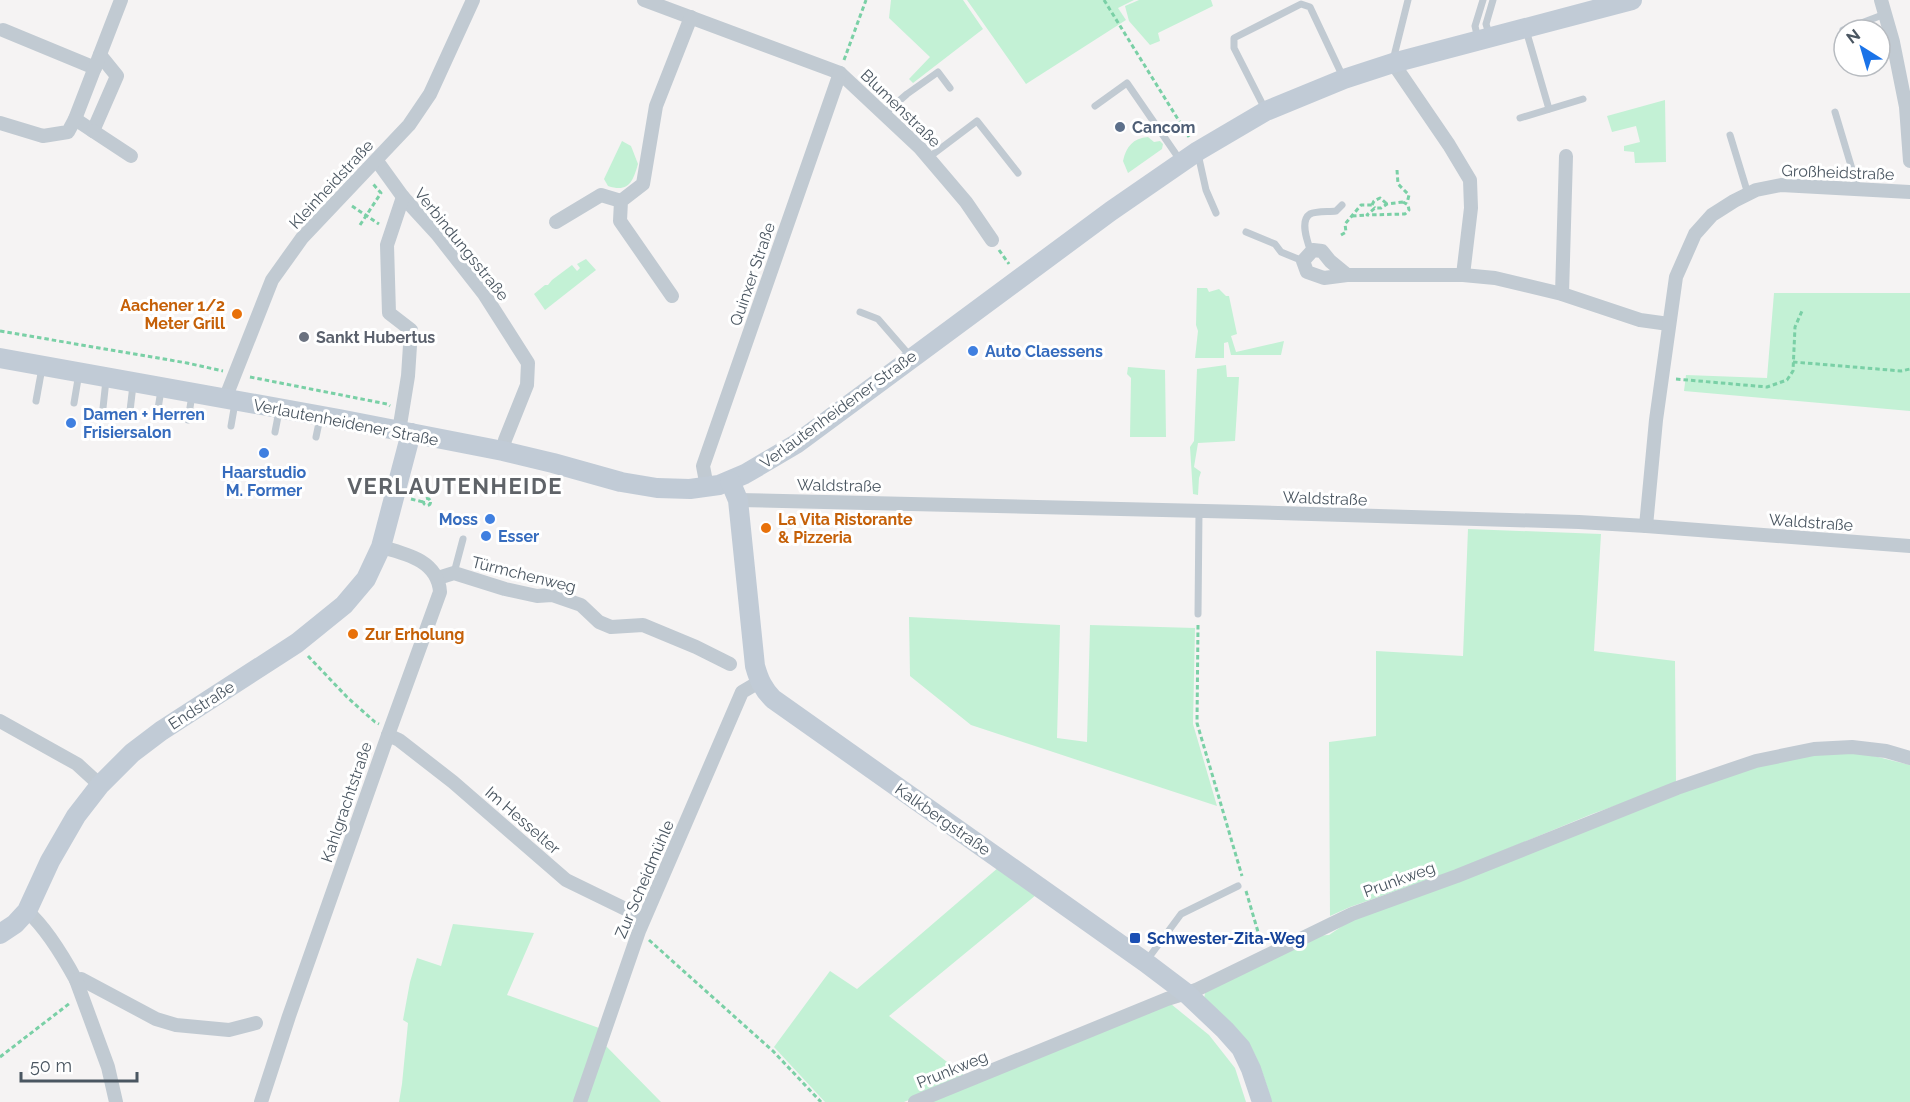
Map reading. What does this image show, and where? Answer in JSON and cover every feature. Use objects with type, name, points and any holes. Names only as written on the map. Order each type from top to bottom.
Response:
[{"type":"main road","name":"Verlautenheidener Straße","points":[[0,358],[321,416],[404,427],[621,482],[657,488],[707,487],[746,474],[796,444],[1019,278],[1190,157],[1266,111],[1344,79],[1393,63],[1632,0]]},
{"type":"main road","name":"Endstraße","points":[[27,911],[50,861],[76,816],[100,785],[132,753],[161,731],[297,643],[344,605],[366,579],[381,547],[404,427]]},
{"type":"main road","points":[[730,481],[738,500],[755,666],[759,682]]},
{"type":"main road","name":"Kalkbergstraße","points":[[759,682],[773,699],[1145,962],[1185,993],[1241,1048],[1262,1102]]},
{"type":"main road","points":[[0,934],[15,924],[27,911]]},
{"type":"street","points":[[0,123],[43,135],[68,132],[121,0]]},
{"type":"street","name":"Kleinheidstraße","points":[[230,400],[234,374],[272,280],[302,238],[409,125],[430,94],[473,0]]},
{"type":"street","name":"Blumenstraße","points":[[644,0],[840,73],[928,158],[966,202],[992,240]]},
{"type":"street","name":"Großheidstraße","points":[[1881,0],[1893,42],[1906,107],[1910,161]]},
{"type":"street","points":[[672,296],[620,221],[621,201],[643,184],[656,106],[691,17]]},
{"type":"street","points":[[3,30],[98,61],[117,76],[93,131]]},
{"type":"street","points":[[1393,63],[1470,180],[1471,208],[1463,275]]},
{"type":"street","name":"Quinxer Straße","points":[[707,487],[703,466],[840,73]]},
{"type":"street","points":[[75,119],[131,156]]},
{"type":"street","points":[[1562,294],[1566,156]]},
{"type":"street","name":"Verbindungsstraße","points":[[376,161],[484,294],[528,363],[526,385],[503,451]]},
{"type":"street","name":"Großheidstraße","points":[[1646,526],[1676,277],[1695,234],[1712,215],[1748,194],[1781,185],[1910,192]]},
{"type":"street","points":[[556,222],[601,195],[621,201]]},
{"type":"street","points":[[403,197],[387,245],[389,313],[411,330],[404,427]]},
{"type":"street","points":[[1347,275],[1322,251],[1313,250],[1307,256],[1307,272],[1324,278],[1347,275],[1463,275],[1495,278],[1562,294],[1640,320],[1669,324]]},
{"type":"street","name":"Waldstraße","points":[[738,500],[1246,512],[1646,526],[1910,546]]},
{"type":"street","points":[[381,547],[400,552],[427,564],[438,578]]},
{"type":"street","name":"Türmchenweg","points":[[438,578],[454,573],[505,589],[537,596],[552,595],[581,605],[599,622],[610,627],[643,625],[730,664]]},
{"type":"street","name":"Kahlgrachtstraße","points":[[261,1102],[389,732],[438,601],[440,592],[438,578]]},
{"type":"street","name":"Zur Scheidmühle","points":[[580,1102],[641,925],[742,692],[759,682]]},
{"type":"street","points":[[0,721],[77,764],[100,785]]},
{"type":"street","name":"Im Hesselter","points":[[389,732],[453,782],[566,880],[641,925]]},
{"type":"street","name":"Prunkweg","points":[[915,1102],[1167,999],[1196,990],[1352,914],[1457,876],[1677,788],[1756,762],[1814,749],[1852,747],[1886,751],[1910,758]]},
{"type":"street","points":[[27,911],[69,966],[76,980],[108,1067],[116,1102]]},
{"type":"street","points":[[76,980],[81,979],[156,1019],[176,1025],[229,1030],[256,1023]]},
{"type":"lane","points":[[1393,63],[1407,0]]},
{"type":"lane","points":[[1483,0],[1474,26],[1484,38]]},
{"type":"lane","points":[[1484,38],[1493,0]]},
{"type":"lane","points":[[1266,111],[1234,48],[1234,38],[1301,4],[1310,7],[1344,79]]},
{"type":"lane","points":[[1874,18],[1885,14]]},
{"type":"lane","points":[[1525,28],[1550,109]]},
{"type":"lane","points":[[884,114],[938,72],[950,88]]},
{"type":"lane","points":[[1095,106],[1127,83],[1190,157],[1216,213]]},
{"type":"lane","points":[[1520,118],[1583,99]]},
{"type":"lane","points":[[1835,112],[1858,189]]},
{"type":"lane","points":[[928,158],[977,121],[1018,173]]},
{"type":"lane","points":[[1730,135],[1748,194]]},
{"type":"lane","points":[[1246,232],[1275,244],[1281,252],[1307,256],[1305,222],[1308,216],[1312,213],[1335,212],[1342,205]]},
{"type":"lane","points":[[860,312],[879,320],[911,357]]},
{"type":"lane","points":[[36,401],[42,366]]},
{"type":"lane","points":[[74,404],[79,373]]},
{"type":"lane","points":[[103,408],[107,378]]},
{"type":"lane","points":[[130,411],[134,383]]},
{"type":"lane","points":[[157,415],[162,387]]},
{"type":"lane","points":[[188,420],[193,393]]},
{"type":"lane","points":[[230,400],[231,426]]},
{"type":"lane","points":[[275,432],[280,408]]},
{"type":"lane","points":[[316,437],[321,416]]},
{"type":"lane","points":[[1198,614],[1199,512]]},
{"type":"lane","points":[[454,573],[463,539]]},
{"type":"lane","points":[[1145,962],[1181,914],[1238,886]]},
{"type":"path","points":[[840,73],[866,0]]},
{"type":"path","points":[[1104,0],[1190,157]]},
{"type":"path","points":[[1352,216],[1405,214],[1409,210],[1407,203],[1409,195],[1398,184],[1397,170]]},
{"type":"path","points":[[360,225],[381,194],[373,184],[385,172]]},
{"type":"path","points":[[358,198],[350,205],[391,233]]},
{"type":"path","points":[[1380,215],[1374,201],[1380,198],[1387,204]]},
{"type":"path","points":[[1341,235],[1346,232],[1345,224],[1361,205],[1375,207],[1407,203]]},
{"type":"path","points":[[1368,215],[1375,207]]},
{"type":"path","points":[[992,240],[1019,278]]},
{"type":"path","points":[[1663,377],[1767,387],[1787,380],[1793,370],[1795,327],[1802,311]]},
{"type":"path","points":[[0,331],[187,363],[387,404],[404,427]]},
{"type":"path","points":[[1793,362],[1901,371],[1910,369]]},
{"type":"path","points":[[430,503],[435,504]]},
{"type":"path","points":[[1198,614],[1197,723],[1265,955]]},
{"type":"path","points":[[297,643],[347,697],[389,732]]},
{"type":"path","points":[[641,925],[773,1051],[821,1102]]},
{"type":"path","points":[[0,1057],[75,999],[81,997]]},
{"type":"green space","points":[[891,0],[963,0],[983,29],[913,83],[909,79],[930,57],[889,18]]},
{"type":"green space","points":[[967,0],[1134,0],[1118,8],[1126,20],[1026,84]]},
{"type":"green space","points":[[1139,0],[1211,0],[1213,6],[1158,33],[1160,41],[1150,45],[1129,21],[1125,6]]},
{"type":"green space","points":[[1665,100],[1666,162],[1635,163],[1634,152],[1624,151],[1624,146],[1640,142],[1636,126],[1612,132],[1607,116]]},
{"type":"green space","points":[[1148,137],[1154,142],[1160,141],[1163,144],[1162,149],[1128,173],[1123,161],[1126,151],[1134,141]]},
{"type":"green space","points":[[622,141],[631,146],[638,164],[629,184],[615,188],[608,186],[604,179]]},
{"type":"green space","points":[[586,259],[596,270],[545,310],[534,294],[572,265],[577,271],[580,268],[577,264]]},
{"type":"green space","points":[[1197,288],[1207,288],[1209,292],[1219,289],[1229,296],[1237,334],[1231,336],[1236,352],[1284,341],[1281,355],[1231,355],[1228,342],[1224,343],[1224,358],[1195,358],[1198,331],[1196,325]]},
{"type":"green space","points":[[1774,293],[1910,293],[1910,411],[1684,391],[1686,375],[1767,378]]},
{"type":"green space","points":[[1226,365],[1227,377],[1239,377],[1235,441],[1198,443],[1194,467],[1201,472],[1198,495],[1193,494],[1190,447],[1194,441],[1197,369]]},
{"type":"green space","points":[[1128,367],[1165,370],[1166,437],[1130,437],[1131,378],[1127,374]]},
{"type":"green space","points":[[1468,529],[1601,534],[1594,651],[1675,661],[1676,784],[1592,814],[1456,870],[1330,916],[1329,742],[1376,736],[1376,651],[1463,656]]},
{"type":"green space","points":[[909,617],[1060,625],[1057,738],[1087,742],[1090,625],[1195,628],[1193,724],[1217,806],[971,725],[910,676]]},
{"type":"green space","points":[[1862,753],[1910,765],[1910,1102],[1272,1102],[1252,1049],[1232,1024],[1204,999],[1209,988],[1313,936],[1329,935],[1354,918],[1678,793],[1757,767],[1815,754]]},
{"type":"green space","points":[[999,867],[1036,895],[889,1016],[966,1077],[904,1102],[825,1102],[774,1047],[830,971],[857,989]]},
{"type":"green space","points":[[453,924],[534,933],[507,995],[599,1028],[604,1044],[661,1102],[399,1102],[408,1023],[403,1020],[417,958],[441,966]]},
{"type":"green space","points":[[1171,1004],[1209,1035],[1235,1068],[1246,1102],[927,1102]]},
{"type":"place","name":"Cancom","points":[[1120,127]]},
{"type":"place","name":"Aachener 1/2 Meter Grill","points":[[237,314]]},
{"type":"place","name":"Sankt Hubertus","points":[[304,337]]},
{"type":"place","name":"Auto Claessens","points":[[973,351]]},
{"type":"place","name":"Damen + Herren Frisiersalon","points":[[71,423]]},
{"type":"place","name":"Haarstudio M. Former","points":[[264,453]]},
{"type":"place","name":"Moss","points":[[490,519]]},
{"type":"place","name":"La Vita Ristorante & Pizzeria","points":[[766,528]]},
{"type":"place","name":"Esser","points":[[486,536]]},
{"type":"place","name":"Zur Erholung","points":[[353,634]]},
{"type":"place","name":"Schwester-Zita-Weg","points":[[1135,938]]},
{"type":"district","name":"VERLAUTENHEIDE","points":[[455,486]]}]
